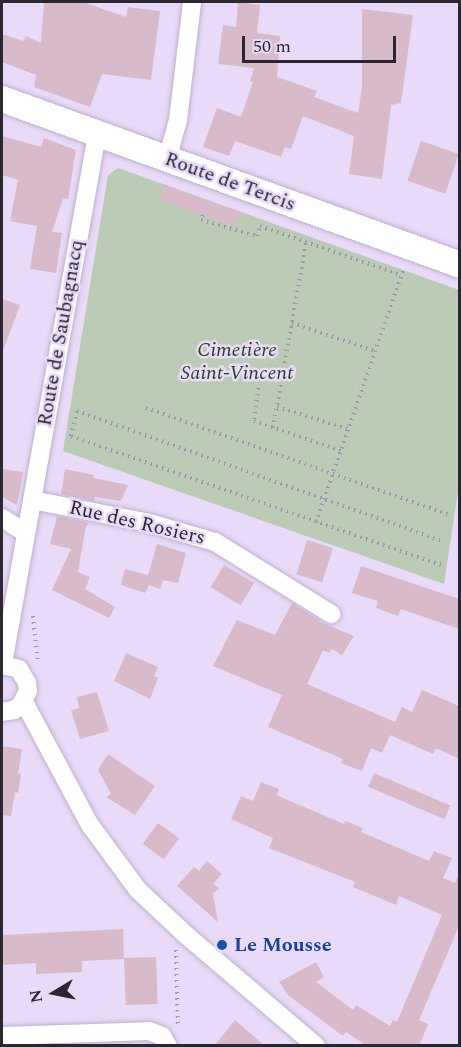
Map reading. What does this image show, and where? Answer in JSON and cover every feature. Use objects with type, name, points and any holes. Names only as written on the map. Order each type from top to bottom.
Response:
[{"type":"main road","name":"Route de Tercis","points":[[2,99],[459,265]]},
{"type":"street","points":[[168,160],[178,120],[192,2]]},
{"type":"street","name":"Route de Saubagnacq","points":[[2,665],[97,134]]},
{"type":"street","name":"Rue des Rosiers","points":[[32,500],[149,523],[215,542],[331,614]]},
{"type":"street","points":[[2,518],[26,533]]},
{"type":"street","points":[[2,665],[19,669],[24,675],[28,691],[24,702],[14,710],[2,712]]},
{"type":"street","points":[[24,702],[90,825],[138,890],[186,935],[316,1046]]},
{"type":"street","points":[[2,1036],[149,1031],[173,1040]]},
{"type":"path","points":[[203,215],[201,220],[257,236],[260,226],[401,275]]},
{"type":"path","points":[[273,428],[306,242]]},
{"type":"path","points":[[316,522],[411,247]]},
{"type":"path","points":[[292,323],[375,351]]},
{"type":"path","points":[[258,388],[254,421],[341,451]]},
{"type":"path","points":[[277,407],[348,429]]},
{"type":"path","points":[[146,408],[449,515]]},
{"type":"path","points":[[441,565],[71,436],[77,411],[444,542]]},
{"type":"path","points":[[33,609],[35,650],[40,668]]},
{"type":"path","points":[[173,1040],[176,946]]},
{"type":"green space","name":"Cimetière Saint-Vincent","points":[[118,168],[459,290],[460,478],[444,584],[63,451],[108,175]]},
{"type":"building","points":[[44,2],[83,2],[126,17],[128,7],[160,11],[151,80],[102,74],[90,107],[34,87],[36,75],[2,62],[2,34],[23,41],[26,36],[41,43]]},
{"type":"building","points":[[238,2],[260,5],[257,33],[280,36],[277,77],[317,91],[314,97],[358,113],[362,88],[362,9],[413,15],[401,103],[391,105],[382,179],[349,174],[354,136],[303,116],[291,149],[285,147],[281,157],[235,141],[229,156],[203,147],[217,108],[241,117],[253,82],[250,81],[254,68],[218,64],[223,25],[236,27]]},
{"type":"building","points":[[2,136],[41,147],[44,138],[76,150],[68,199],[63,198],[52,232],[62,233],[56,273],[30,269],[37,226],[10,221],[18,180],[2,175]]},
{"type":"building","points":[[421,141],[459,154],[445,194],[407,181]]},
{"type":"building","points":[[164,184],[244,213],[231,226],[159,199]]},
{"type":"building","points":[[2,299],[20,305],[3,351],[2,350]]},
{"type":"building","points":[[2,469],[23,472],[17,505],[2,497]]},
{"type":"building","points":[[65,469],[94,475],[93,478],[128,485],[121,501],[95,497],[94,501],[61,494]]},
{"type":"building","points":[[57,516],[89,523],[86,526],[78,572],[90,577],[85,589],[115,607],[109,618],[52,590],[71,549],[50,544]]},
{"type":"building","points":[[307,540],[333,548],[322,582],[296,574]]},
{"type":"building","points":[[157,544],[186,553],[178,583],[163,580],[160,589],[149,585],[145,593],[121,585],[125,569],[148,575]]},
{"type":"building","points":[[224,565],[254,583],[241,605],[211,587]]},
{"type":"building","points":[[361,566],[459,599],[459,629],[401,609],[398,616],[376,608],[378,601],[352,593]]},
{"type":"building","points":[[292,603],[325,624],[354,636],[342,655],[332,649],[329,653],[323,650],[307,684],[395,722],[402,707],[412,712],[422,690],[459,706],[459,759],[436,748],[433,754],[390,735],[382,753],[371,748],[362,771],[341,763],[343,759],[268,727],[282,695],[213,666],[237,620],[275,635]]},
{"type":"building","points":[[126,653],[158,667],[154,676],[158,678],[150,699],[114,681]]},
{"type":"building","points":[[97,692],[109,731],[80,739],[71,710],[79,708],[77,697]]},
{"type":"building","points":[[2,746],[22,749],[18,793],[15,792],[11,816],[2,815]]},
{"type":"building","points":[[108,754],[155,786],[135,815],[106,797],[111,794],[98,770]]},
{"type":"building","points":[[374,773],[450,805],[445,819],[368,787]]},
{"type":"building","points":[[261,782],[279,789],[276,795],[344,824],[345,821],[363,828],[361,832],[429,861],[434,851],[452,858],[443,878],[455,883],[459,874],[459,926],[419,1020],[428,1024],[419,1046],[367,1046],[346,1032],[343,1036],[288,995],[279,982],[316,962],[324,977],[316,982],[353,1010],[356,1005],[390,1026],[393,1020],[397,1022],[442,915],[399,896],[396,905],[353,887],[355,882],[269,848],[273,838],[231,819],[241,796],[253,801]]},
{"type":"building","points":[[158,823],[179,838],[164,859],[143,844]]},
{"type":"building","points":[[207,861],[222,874],[213,884],[219,888],[213,894],[218,922],[177,886],[194,867],[199,871]]},
{"type":"building","points":[[123,929],[124,959],[82,961],[82,972],[36,974],[36,963],[2,965],[2,935]]},
{"type":"building","points":[[156,957],[158,1004],[126,1005],[124,958]]},
{"type":"building","points":[[235,1020],[265,1046],[214,1046]]},
{"type":"place","name":"Le Mousse","points":[[222,945]]}]
